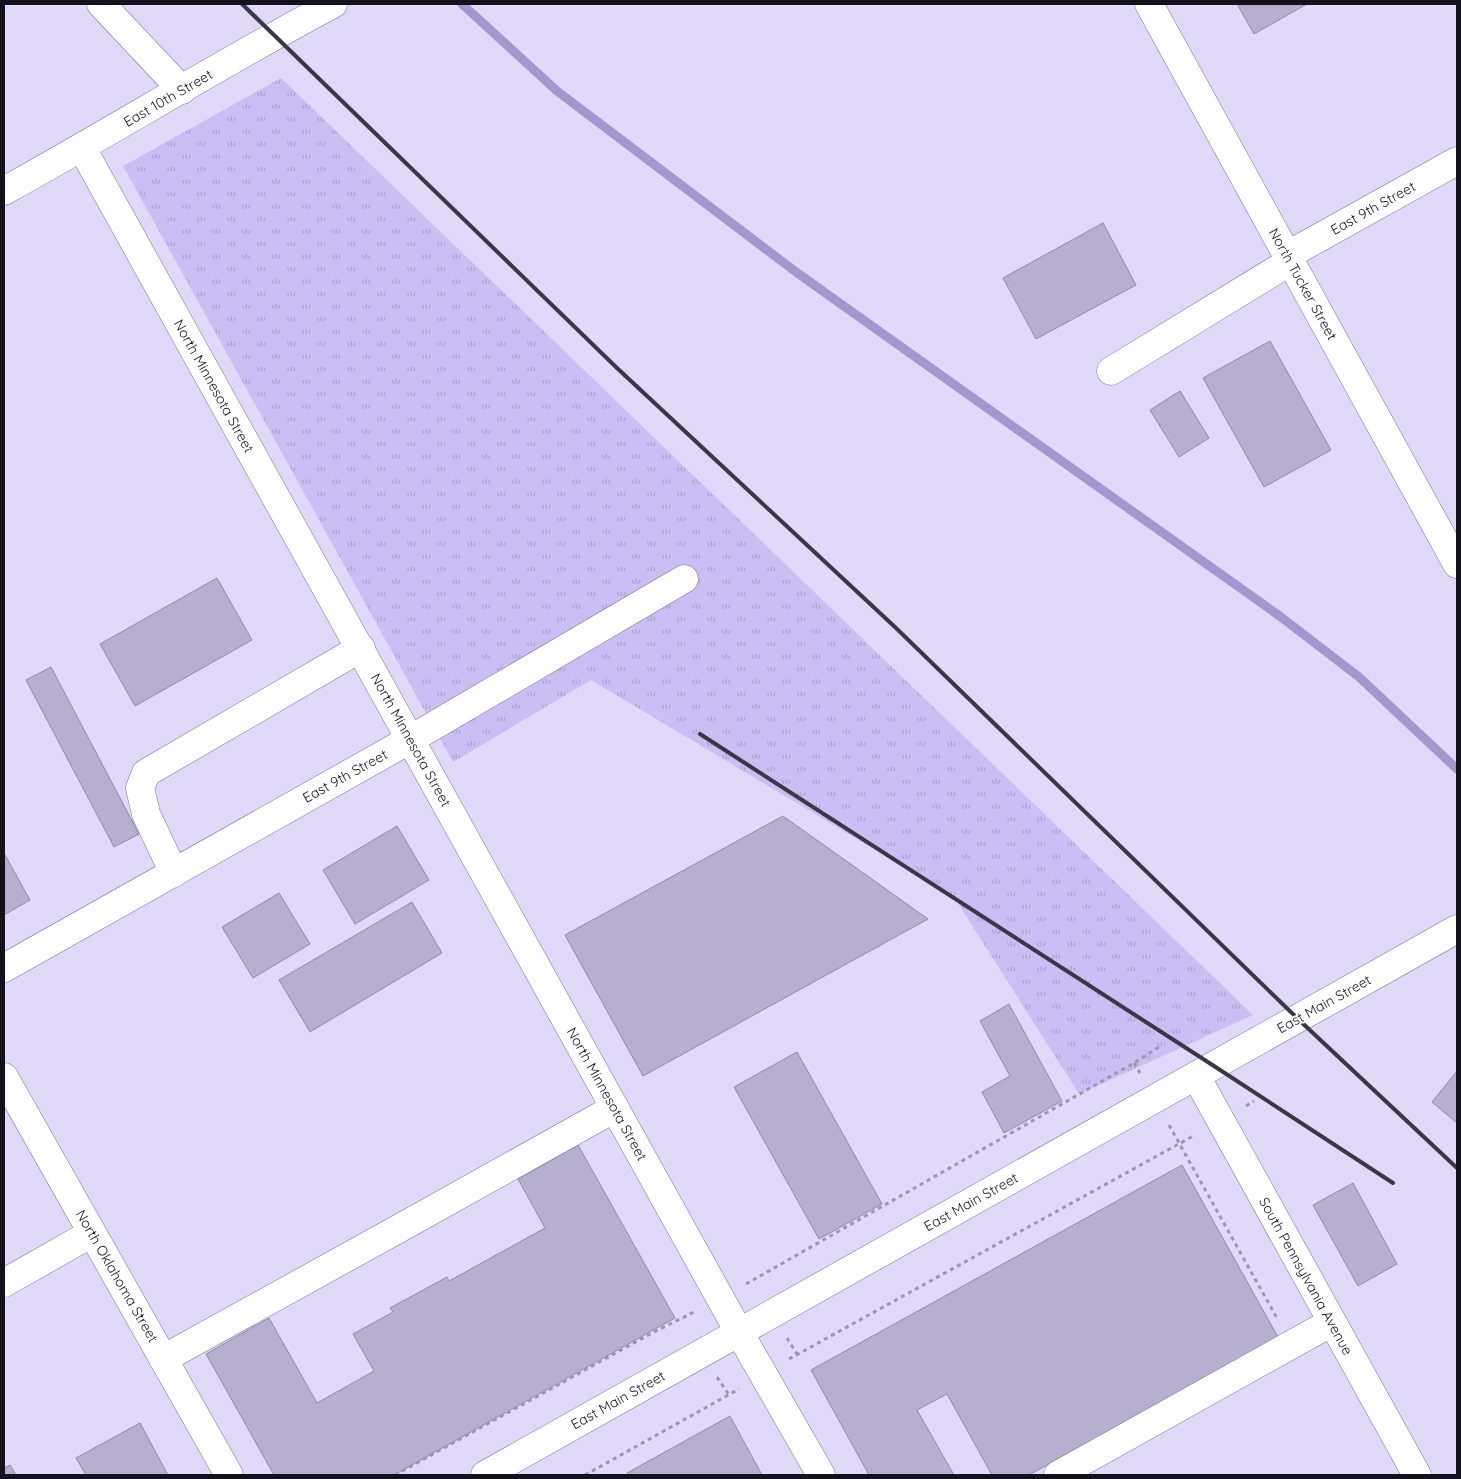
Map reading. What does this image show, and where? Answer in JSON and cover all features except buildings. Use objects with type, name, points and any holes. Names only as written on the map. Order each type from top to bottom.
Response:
[{"type":"street","points":[[101,4],[182,90]]},
{"type":"street","name":"East 10th Street","points":[[4,191],[82,148],[275,35],[333,4]]},
{"type":"street","name":"North Tucker Street","points":[[1148,4],[1290,258],[1457,564]]},
{"type":"street","name":"North Minnesota Street","points":[[82,148],[820,1475]]},
{"type":"street","name":"East 9th Street","points":[[1111,371],[1290,258],[1457,161]]},
{"type":"street","name":"East 9th Street","points":[[4,968],[411,739],[684,579]]},
{"type":"street","points":[[174,872],[146,814],[140,788],[146,773],[360,648]]},
{"type":"street","name":"East Main Street","points":[[485,1475],[1457,929]]},
{"type":"street","name":"South Pennsylvania Avenue","points":[[1196,1076],[1417,1475]]},
{"type":"street","name":"North Oklahoma Street","points":[[5,1083],[229,1475]]},
{"type":"street","points":[[163,1358],[615,1108]]},
{"type":"street","points":[[4,1282],[92,1233]]},
{"type":"street","points":[[1058,1475],[1332,1322]]},
{"type":"path","points":[[395,1475],[650,1334],[720,1298],[1159,1047]]},
{"type":"path","points":[[1134,1063],[1279,1321]]},
{"type":"path","points":[[585,1475],[764,1375],[797,1354],[1221,1121],[1254,1101]]},
{"type":"green space","points":[[281,78],[1253,1015],[1079,1094],[954,897],[591,680],[453,762],[123,166]]},
{"type":"waterway","points":[[462,4],[557,91],[796,272],[1281,617],[1359,677],[1457,769]]},
{"type":"railway","points":[[242,4],[617,368],[896,628],[1298,1019],[1457,1168]]},
{"type":"railway","points":[[700,734],[1393,1183]]}]
